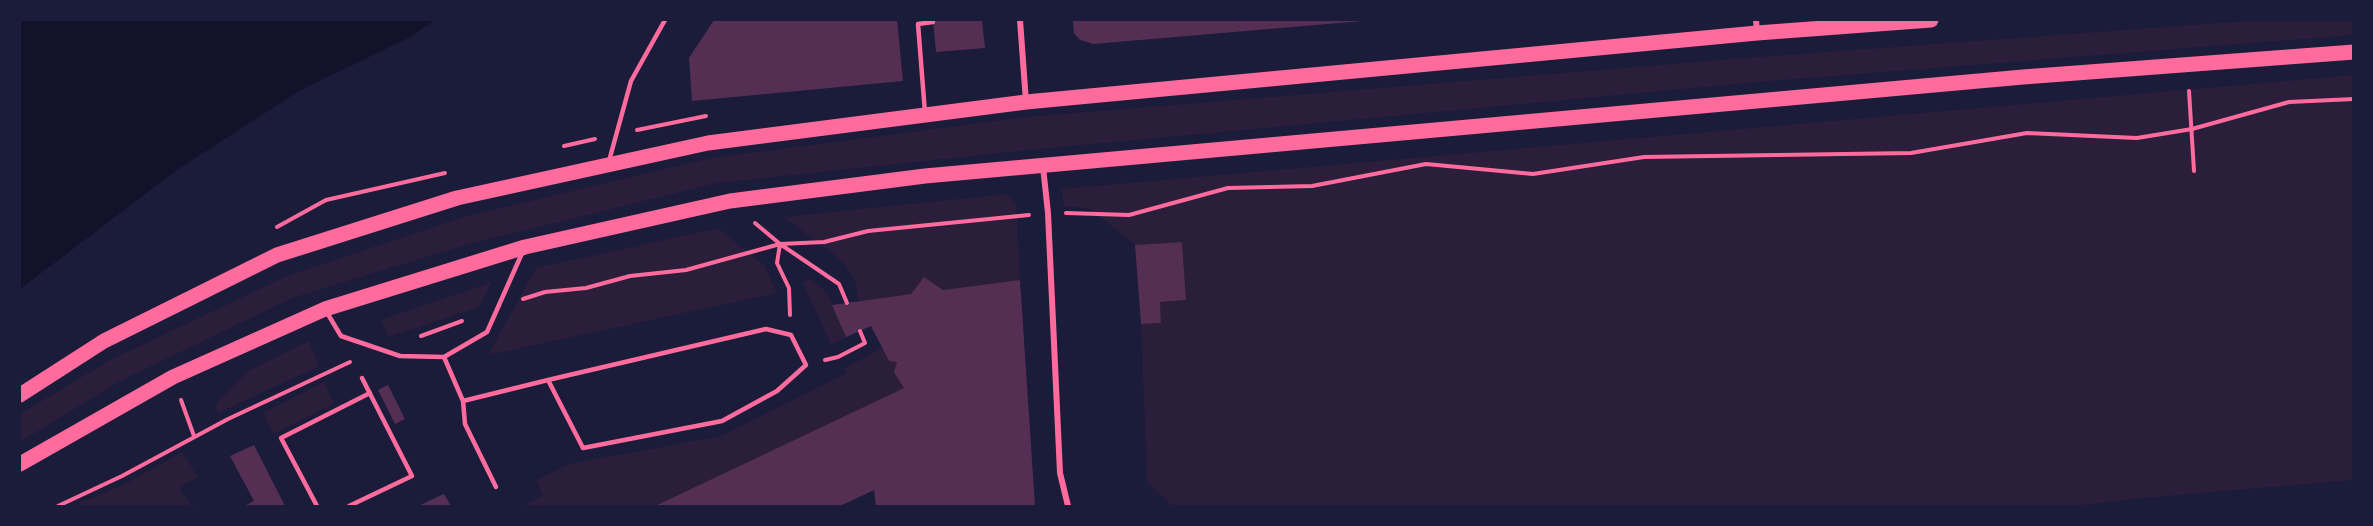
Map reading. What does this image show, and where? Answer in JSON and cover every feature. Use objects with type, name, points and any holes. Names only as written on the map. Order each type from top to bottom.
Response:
[{"type":"main road","points":[[20,395],[104,341],[277,255],[457,198],[708,143],[1026,102],[1756,26],[1930,20]]},
{"type":"main road","points":[[20,464],[173,377],[325,309],[525,247],[730,201],[925,176],[2023,77],[2354,52]]},
{"type":"street","points":[[1020,20],[1026,102]]},
{"type":"street","points":[[1043,166],[1048,213],[1060,473],[1068,507]]},
{"type":"lane","points":[[607,165],[631,81],[665,20]]},
{"type":"lane","points":[[925,115],[918,24],[933,22]]},
{"type":"lane","points":[[325,309],[341,336],[400,356],[444,357],[487,332],[525,247]]},
{"type":"lane","points":[[464,401],[548,380],[766,329],[791,335],[806,364],[777,390],[722,421],[583,448],[548,380]]},
{"type":"lane","points":[[444,357],[464,401],[465,424],[496,487]]},
{"type":"lane","points":[[349,507],[412,476],[362,378]]},
{"type":"lane","points":[[317,507],[281,438],[370,393]]},
{"type":"path","points":[[2189,91],[2194,171]]},
{"type":"path","points":[[418,337],[500,306],[545,292],[586,288],[630,276],[686,270],[780,244],[824,242],[868,231],[1048,213],[1129,215],[1228,188],[1312,186],[1426,164],[1533,174],[1644,157],[1911,153],[2027,133],[2137,138],[2192,129],[2289,102],[2354,99]]},
{"type":"path","points":[[730,201],[780,244],[839,284],[847,303]]},
{"type":"path","points":[[780,244],[777,263],[789,288],[791,335]]},
{"type":"path","points":[[806,364],[838,357],[865,343],[860,331]]},
{"type":"path","points":[[58,507],[122,476],[194,436],[377,349]]},
{"type":"path","points":[[173,377],[194,436]]},
{"type":"shaded area","points":[[20,20],[435,20],[410,37],[299,91],[177,170],[20,289]]},
{"type":"shaded area","points":[[2261,20],[2353,20],[2353,35],[1758,82],[1029,150],[717,183],[469,244],[295,297],[122,380],[20,442],[20,414],[110,360],[287,276],[463,217],[711,158],[1027,117],[1758,57]]},
{"type":"shaded area","points":[[2353,75],[2353,480],[2074,506],[1172,506],[1147,482],[1141,324],[1161,323],[1160,302],[1186,300],[1182,242],[1135,245],[1091,209],[1064,206],[1061,189]]},
{"type":"shaded area","points":[[1007,194],[1016,204],[1020,280],[943,290],[924,277],[911,294],[859,301],[855,280],[842,261],[784,217]]},
{"type":"shaded area","points":[[718,228],[764,265],[777,293],[488,355],[536,268]]},
{"type":"shaded area","points":[[809,279],[827,292],[846,337],[831,345],[803,283]]},
{"type":"shaded area","points":[[492,282],[479,307],[388,337],[381,320]]},
{"type":"shaded area","points":[[309,341],[319,366],[219,413],[215,405],[248,371]]},
{"type":"shaded area","points":[[882,348],[897,362],[895,372],[904,388],[655,506],[521,506],[543,496],[536,480],[569,464],[721,436],[847,373],[845,368]]},
{"type":"shaded area","points":[[324,382],[334,404],[274,434],[263,413]]},
{"type":"shaded area","points":[[182,452],[198,477],[179,487],[191,506],[72,506],[125,484]]},
{"type":"building","points":[[714,20],[897,20],[903,81],[692,101],[689,58]]},
{"type":"building","points":[[933,20],[982,20],[985,48],[936,52]]},
{"type":"building","points":[[1073,20],[1363,21],[1093,44],[1080,40],[1074,33]]},
{"type":"building","points":[[1182,242],[1186,300],[1160,302],[1161,323],[1141,324],[1135,245]]},
{"type":"building","points":[[924,277],[943,290],[1020,280],[1035,506],[876,506],[874,490],[840,506],[655,506],[904,388],[894,372],[897,362],[889,361],[871,326],[846,337],[832,305],[911,294]]},
{"type":"building","points":[[388,385],[405,419],[395,424],[378,390]]},
{"type":"building","points":[[254,445],[285,506],[244,506],[254,501],[230,456]]},
{"type":"building","points":[[444,494],[451,506],[418,506]]}]
